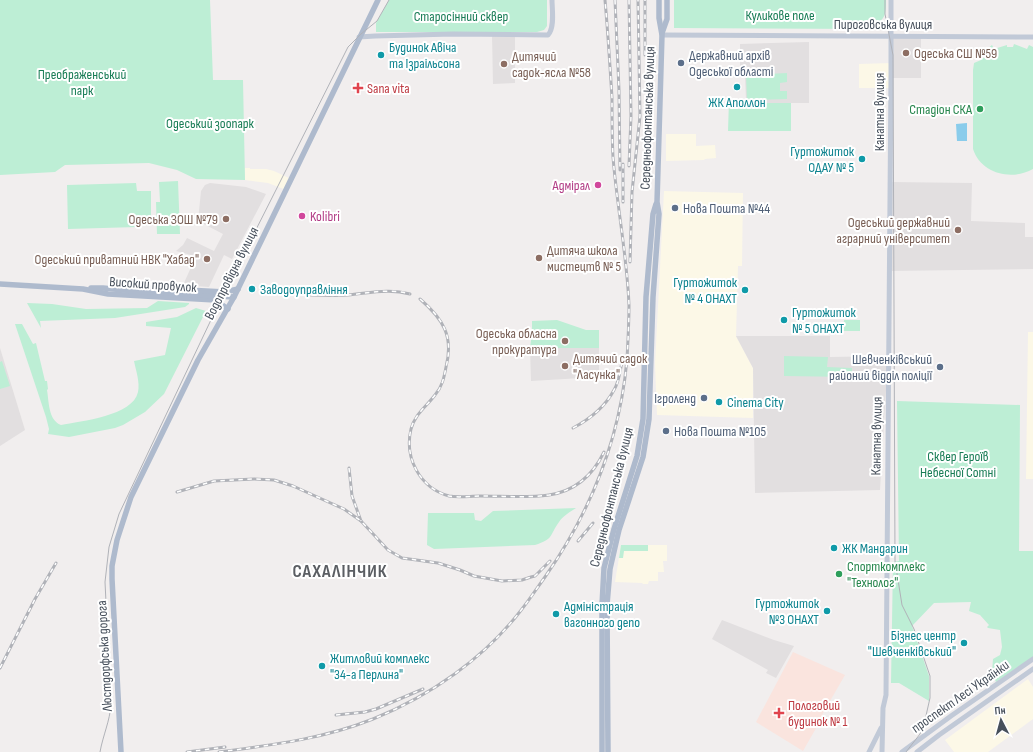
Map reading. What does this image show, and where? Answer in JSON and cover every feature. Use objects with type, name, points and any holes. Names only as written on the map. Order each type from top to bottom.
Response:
[{"type":"main road","name":"Водопровідна вулиця","points":[[113,560],[119,533],[131,497],[198,360],[238,289],[378,0]]},
{"type":"main road","points":[[359,37],[453,34],[548,35],[551,32],[552,27],[552,0]]},
{"type":"main road","name":"Середньофонтанська вулиця","points":[[608,752],[607,605],[610,569],[619,530],[643,457],[649,419],[653,297],[659,214],[657,202],[662,35],[659,18],[659,0]]},
{"type":"main road","name":"Середньофонтанська вулиця","points":[[662,35],[667,19],[667,0]]},
{"type":"main road","name":"Канатна вулиця","points":[[882,752],[883,708],[886,695],[891,0]]},
{"type":"main road","name":"Пироговська вулиця","points":[[662,35],[1033,37]]},
{"type":"main road","name":"Середньофонтанська вулиця","points":[[602,752],[602,605],[604,568],[614,529],[637,456],[641,435],[644,411],[646,297],[653,214],[657,202]]},
{"type":"main road","name":"Високий провулок","points":[[0,284],[82,289],[108,294],[215,300],[228,309]]},
{"type":"main road","name":"Високий провулок","points":[[82,289],[98,287],[134,291],[234,297]]},
{"type":"main road","name":"Високий провулок","points":[[98,291],[130,287],[225,292],[238,289]]},
{"type":"main road","name":"Люстдорфська дорога","points":[[113,560],[112,579],[121,752]]},
{"type":"main road","name":"проспект Лесі Українки","points":[[902,752],[1033,659]]},
{"type":"main road","name":"проспект Лесі Українки","points":[[918,752],[1033,668]]},
{"type":"main road","points":[[869,752],[883,725]]},
{"type":"shaded area","name":"Дитячий садок-ясла №58","points":[[492,35],[515,35],[515,83],[493,84]]},
{"type":"shaded area","name":"Одеська CШ №59","points":[[892,37],[921,37],[921,78],[892,78]]},
{"type":"shaded area","points":[[809,42],[809,103],[743,103],[743,100],[746,100],[745,74],[740,74],[740,44]]},
{"type":"shaded area","points":[[891,63],[891,88],[859,88],[859,64]]},
{"type":"shaded area","points":[[666,134],[696,134],[696,146],[715,145],[716,158],[704,160],[666,161]]},
{"type":"shaded area","points":[[245,168],[266,169],[291,179],[286,190],[268,183],[245,180]]},
{"type":"shaded area","name":"Одеський державний аграрний університет","points":[[891,182],[972,183],[971,221],[1025,223],[1025,237],[1033,237],[1033,269],[890,271]]},
{"type":"shaded area","name":"Одеська ЗОШ №79","points":[[210,183],[246,187],[266,194],[232,259],[224,255],[209,287],[183,285],[193,263],[191,255],[176,251],[183,245],[187,238],[214,251],[223,234],[198,221],[201,191],[205,185]]},
{"type":"shaded area","points":[[664,191],[743,193],[742,266],[738,266],[736,336],[753,368],[753,418],[657,415],[655,364]]},
{"type":"shaded area","points":[[1028,332],[1033,332],[1033,479],[1026,479]]},
{"type":"shaded area","points":[[736,336],[830,336],[830,357],[888,356],[880,490],[755,493],[753,368]]},
{"type":"shaded area","points":[[0,348],[25,430],[0,446]]},
{"type":"shaded area","name":"Дитячий садок \"Ласунка\"","points":[[530,348],[599,348],[599,377],[531,381]]},
{"type":"shaded area","points":[[621,545],[667,545],[667,561],[663,561],[664,572],[658,572],[658,581],[649,581],[648,584],[615,582]]},
{"type":"shaded area","points":[[722,620],[794,646],[776,678],[766,673],[768,670],[712,639]]},
{"type":"shaded area","points":[[793,652],[845,675],[803,751],[756,722]]},
{"type":"shaded area","points":[[1028,679],[1033,687],[1033,719],[988,752],[954,752],[945,740]]},
{"type":"green space","name":"Преображенський парк","points":[[0,0],[210,0],[213,80],[243,80],[245,180],[196,179],[177,170],[149,163],[65,165],[55,172],[0,175]]},
{"type":"green space","name":"Старосінний сквер","points":[[389,0],[547,0],[547,26],[544,30],[537,32],[376,32],[376,23]]},
{"type":"green space","name":"Куликове поле","points":[[674,0],[886,0],[883,18],[867,29],[674,28]]},
{"type":"green space","points":[[1014,44],[1027,49],[1029,45],[1033,47],[1033,169],[1025,173],[1007,175],[998,173],[983,164],[977,158],[973,149],[973,70],[974,63],[981,60],[981,58],[986,58],[986,50],[992,45],[994,49],[1007,45],[1007,47],[1013,47]]},
{"type":"green space","points":[[787,73],[787,82],[780,83],[780,91],[787,91],[787,99],[747,100],[746,75]]},
{"type":"green space","points":[[729,100],[743,100],[744,103],[791,103],[791,131],[728,131]]},
{"type":"green space","points":[[178,181],[180,234],[157,234],[156,202],[160,202],[159,182]]},
{"type":"green space","points":[[136,183],[137,191],[151,191],[151,219],[137,220],[137,227],[68,229],[67,185]]},
{"type":"green space","points":[[158,301],[189,304],[185,307],[115,318],[40,321],[41,328],[27,303],[52,304],[86,309],[147,308]]},
{"type":"green space","points":[[196,308],[206,311],[164,394],[145,412],[115,428],[69,437],[48,434],[49,429],[46,417],[15,324],[22,324],[33,344],[36,343],[45,381],[47,381],[51,415],[57,423],[61,425],[105,416],[127,407],[134,400],[138,392],[138,380],[134,361],[165,355],[171,328],[146,326],[146,322],[177,317]]},
{"type":"green space","name":"Одеська обласна прокуратура","points":[[557,320],[586,330],[599,330],[599,348],[530,348],[532,321]]},
{"type":"green space","points":[[844,320],[860,320],[860,331],[843,331]]},
{"type":"green space","points":[[784,356],[828,357],[827,367],[852,368],[852,377],[784,376]]},
{"type":"green space","points":[[2,361],[10,386],[0,389],[0,362]]},
{"type":"green space","name":"Сквер Героїв Небесної Сотні","points":[[897,401],[1020,405],[1019,551],[1033,551],[1033,657],[996,682],[992,672],[993,659],[1000,655],[1002,647],[1000,630],[988,628],[987,627],[989,625],[980,615],[969,611],[971,602],[934,603],[912,626],[929,676],[929,701],[899,683],[891,683],[893,562],[899,561]]},
{"type":"green space","points":[[576,508],[561,520],[548,539],[535,545],[434,549],[427,545],[428,513],[474,513],[475,520],[481,521],[493,511]]},
{"type":"green space","points":[[621,545],[648,545],[648,551],[624,551],[623,558],[619,558]]},
{"type":"water","points":[[967,123],[967,141],[957,141],[956,124]]},
{"type":"tram line","points":[[100,752],[111,704],[105,582],[109,547],[119,514],[219,303],[348,47],[377,21],[389,0]]},
{"type":"tram line","points":[[885,0],[885,14],[893,55],[895,561],[902,605],[914,629],[930,676],[930,698],[925,720],[920,734],[906,752]]},
{"type":"railway","points":[[219,752],[258,747],[335,732],[394,710],[435,687],[474,659],[507,627],[545,577],[576,526],[601,474],[610,446],[618,418],[627,359],[629,311],[628,286],[613,157],[612,98],[605,0]]},
{"type":"railway","points":[[615,0],[619,90],[620,170]]},
{"type":"railway","points":[[629,0],[631,116],[629,166]]},
{"type":"railway","points":[[630,262],[632,192],[640,116],[638,0]]},
{"type":"railway","points":[[645,0],[645,55]]},
{"type":"railway","points":[[623,164],[623,202]]},
{"type":"railway","points":[[311,295],[343,295],[387,291],[410,294]]},
{"type":"railway","points":[[420,299],[435,314],[445,329],[449,346],[441,386],[415,419],[409,440],[412,461],[416,470],[422,479],[430,486],[439,492],[453,497],[524,497],[549,495],[567,490],[582,481],[589,475],[604,452]]},
{"type":"railway","points":[[573,428],[591,417],[606,402],[616,387],[622,362]]},
{"type":"railway","points":[[349,468],[352,496],[361,521]]},
{"type":"railway","points":[[177,492],[214,481],[254,479],[274,480],[293,486],[344,509],[361,521],[388,550],[402,558],[438,563],[474,576],[502,581],[522,580],[535,576],[550,561]]},
{"type":"railway","points":[[578,541],[593,523]]},
{"type":"railway","points":[[0,668],[35,599],[56,563]]},
{"type":"railway","points":[[336,715],[365,712],[376,709],[423,689]]},
{"type":"railway","points":[[187,752],[225,747]]},
{"type":"place","name":"Одеська CШ №59","points":[[906,53]]},
{"type":"place","name":"Будинок Авіча та Ізраільсона","points":[[381,55]]},
{"type":"place","name":"Державний архів Одеської області","points":[[681,63]]},
{"type":"place","name":"Дитячий садок-ясла №58","points":[[504,64]]},
{"type":"place","name":"ЖК Аполлон","points":[[737,87]]},
{"type":"place","name":"Sana vita","points":[[358,88]]},
{"type":"place","name":"Стадіон СКА","points":[[980,109]]},
{"type":"place","name":"Гуртожиток ОДАУ № 5","points":[[862,159]]},
{"type":"place","name":"Адмірал","points":[[598,185]]},
{"type":"place","name":"Нова Пошта №44","points":[[675,208]]},
{"type":"place","name":"Kolibri","points":[[302,216]]},
{"type":"place","name":"Одеська ЗОШ №79","points":[[226,219]]},
{"type":"place","name":"Одеський державний аграрний університет","points":[[958,230]]},
{"type":"place","name":"Дитяча школа мистецтв № 5","points":[[539,258]]},
{"type":"place","name":"Одеський приватний НВК \"Хабад\"","points":[[207,259]]},
{"type":"place","name":"Заводоуправління","points":[[252,289]]},
{"type":"place","name":"Гуртожиток № 4 ОНАХТ","points":[[745,290]]},
{"type":"place","name":"Гуртожиток № 5 ОНАХТ","points":[[784,320]]},
{"type":"place","name":"Одеська обласна прокуратура","points":[[565,341]]},
{"type":"place","name":"Дитячий садок \"Ласунка\"","points":[[565,366]]},
{"type":"place","name":"Шевченківський районий відділ поліції","points":[[940,367]]},
{"type":"place","name":"Ігроленд","points":[[704,398]]},
{"type":"place","name":"Cinema City","points":[[719,402]]},
{"type":"place","name":"Нова Пошта №105","points":[[666,431]]},
{"type":"place","name":"ЖК Мандарин","points":[[834,548]]},
{"type":"place","name":"Спорткомплекс \"Технолог\"","points":[[839,574]]},
{"type":"place","name":"Гуртожиток №3 ОНАХТ","points":[[827,611]]},
{"type":"place","name":"Адміністрація вагонного депо","points":[[556,614]]},
{"type":"place","name":"Бізнес центр \"Шевченківський\"","points":[[964,643]]},
{"type":"place","name":"Житловий комплекс \"34-а Перлина\"","points":[[322,666]]},
{"type":"place","name":"Пологовий будинок № 1","points":[[779,713]]},
{"type":"district","name":"САХАЛІНЧИК","points":[[340,571]]},
{"type":"park label","name":"Одеський зоопарк","points":[[210,123]]}]
